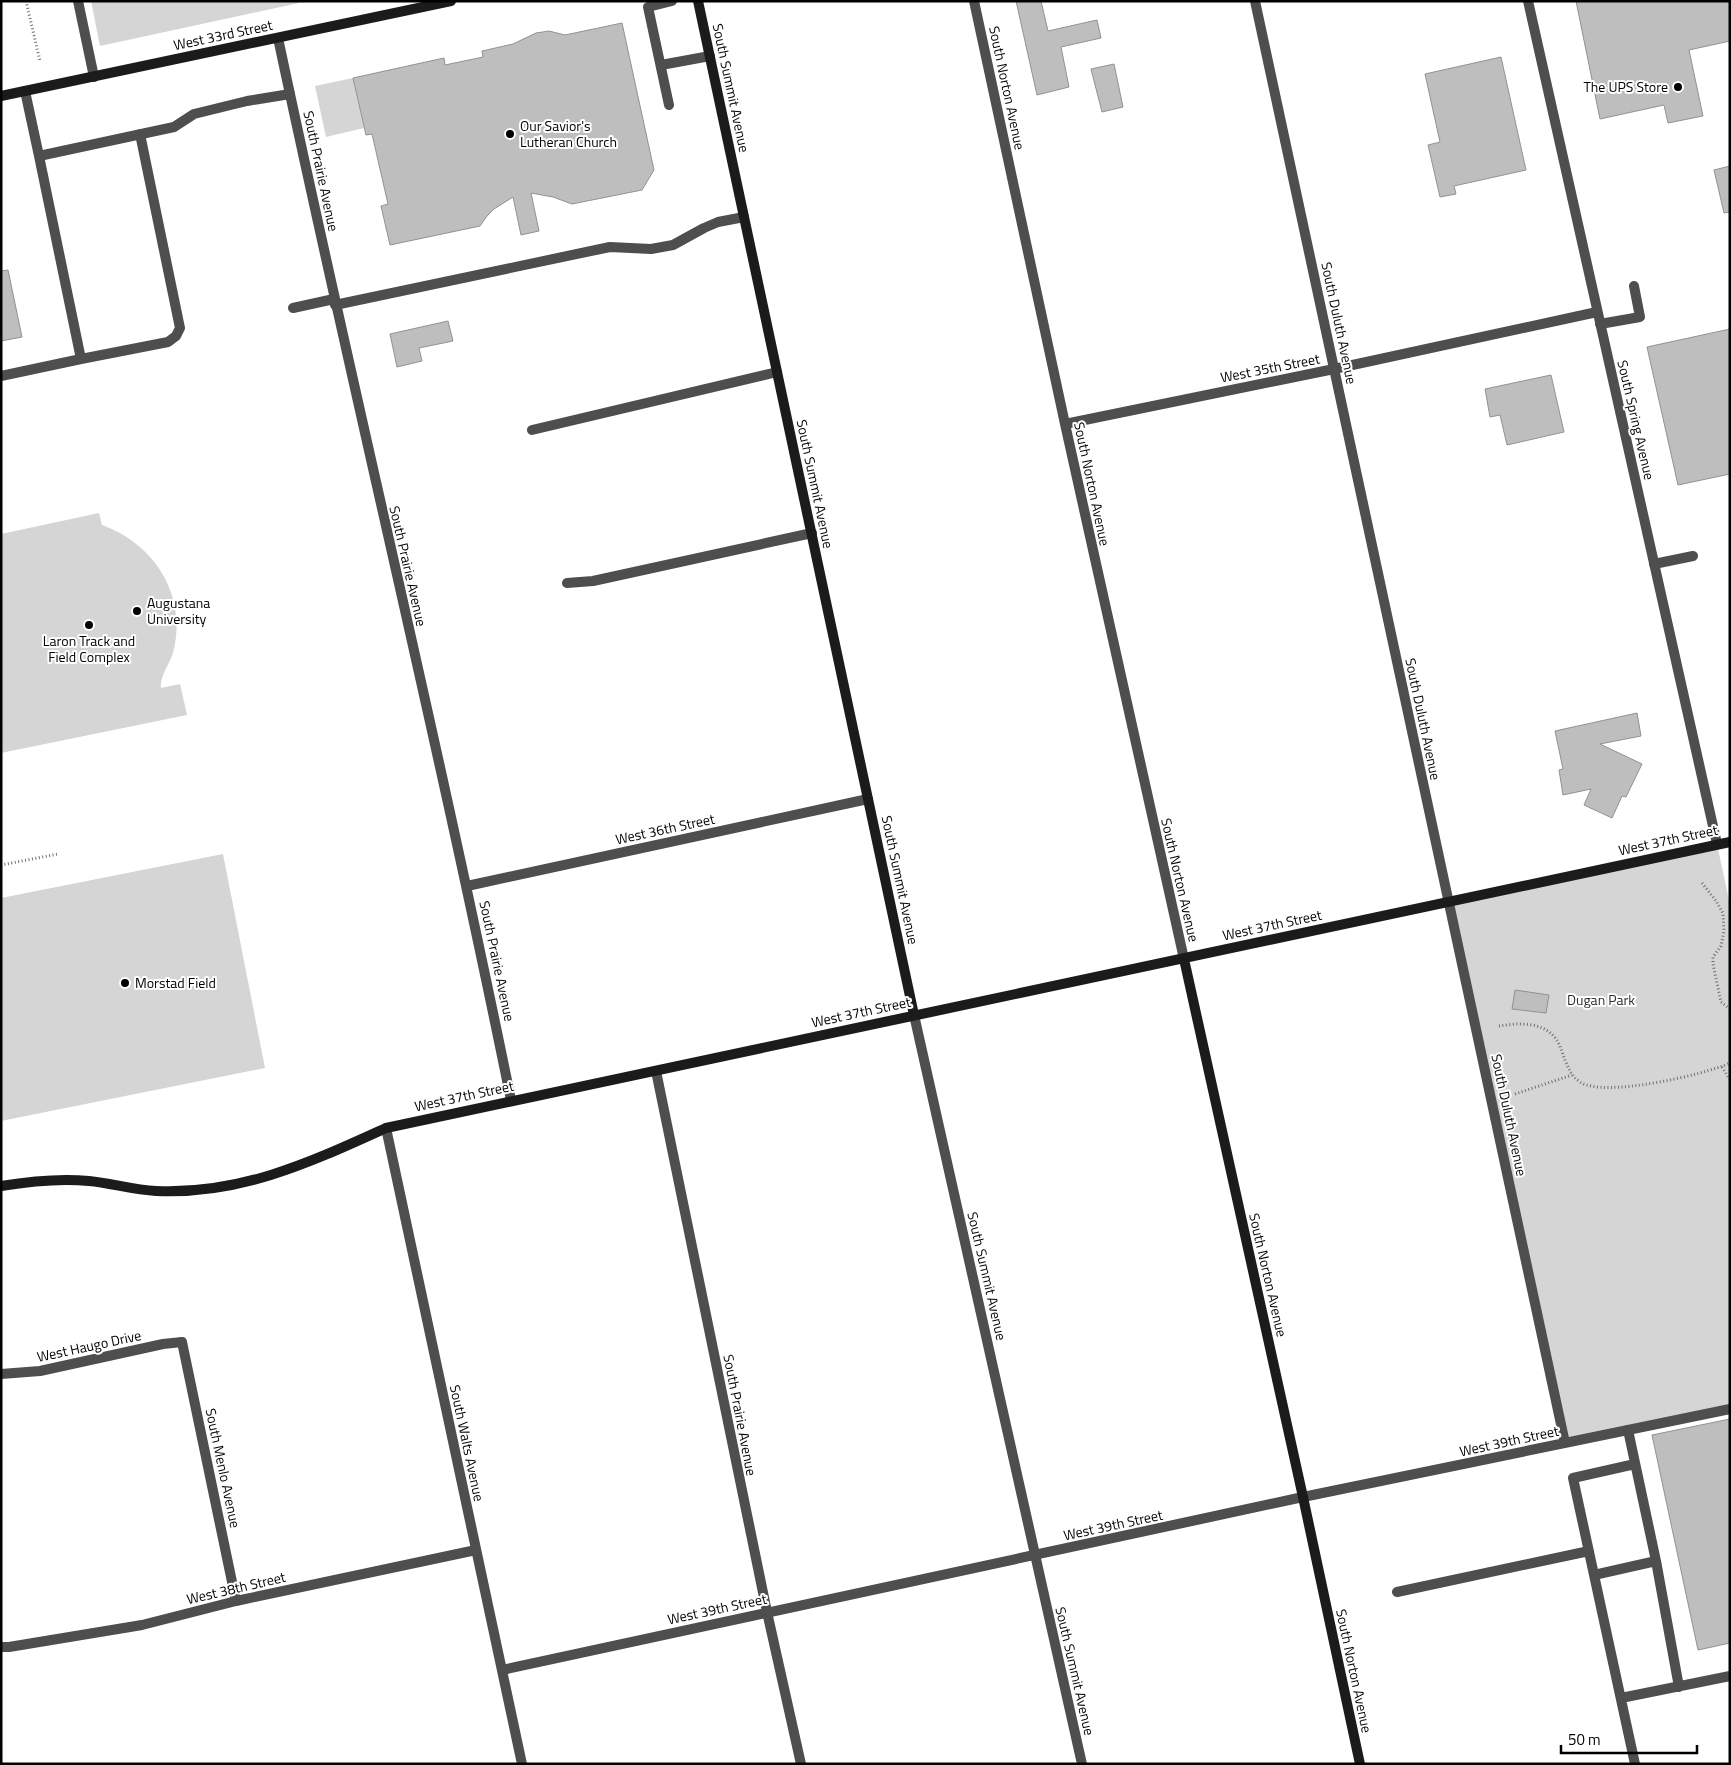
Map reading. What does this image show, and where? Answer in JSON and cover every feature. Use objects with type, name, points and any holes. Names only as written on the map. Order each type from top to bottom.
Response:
[{"type":"street","points":[[78,1],[94,77]]},
{"type":"street","name":"West 33rd Street","points":[[1,96],[451,1]]},
{"type":"street","points":[[669,105],[648,7],[672,1]]},
{"type":"street","name":"South Summit Avenue","points":[[698,1],[914,1014],[1082,1764]]},
{"type":"street","name":"South Norton Avenue","points":[[974,1],[1065,424],[1303,1497],[1360,1764]]},
{"type":"street","name":"South Duluth Avenue","points":[[1255,1],[1565,1443]]},
{"type":"street","name":"South Spring Avenue","points":[[1528,1],[1717,844]]},
{"type":"street","name":"South Prairie Avenue","points":[[278,38],[335,302],[467,886],[511,1100]]},
{"type":"street","points":[[661,65],[710,56]]},
{"type":"street","points":[[25,91],[81,359]]},
{"type":"street","points":[[39,156],[174,127],[194,114],[247,101],[290,94]]},
{"type":"street","points":[[1,376],[168,342],[176,336],[180,328],[140,134]]},
{"type":"street","points":[[293,308],[335,302],[610,247],[651,250],[673,245],[718,222],[744,217]]},
{"type":"street","points":[[1600,324],[1640,317],[1634,286]]},
{"type":"street","name":"West 35th Street","points":[[1065,424],[1334,369],[1597,312]]},
{"type":"street","points":[[532,430],[777,372]]},
{"type":"street","points":[[567,583],[593,581],[812,532]]},
{"type":"street","points":[[1654,564],[1693,556]]},
{"type":"street","name":"West 36th Street","points":[[467,886],[868,799]]},
{"type":"street","name":"West 37th Street","points":[[1,1186],[41,1180],[68,1180],[90,1181],[156,1191],[193,1191],[233,1185],[308,1163],[386,1128],[914,1014],[1184,959],[1730,842]]},
{"type":"street","name":"South Prairie Avenue","points":[[656,1071],[766,1612],[801,1764]]},
{"type":"street","name":"South Walts Avenue","points":[[386,1128],[522,1764]]},
{"type":"street","name":"West Haugo Drive","points":[[1,1374],[40,1371],[163,1344],[182,1342]]},
{"type":"street","name":"South Menlo Avenue","points":[[182,1342],[236,1601]]},
{"type":"street","name":"West 39th Street","points":[[502,1670],[1303,1497],[1730,1409]]},
{"type":"street","points":[[1628,1430],[1656,1562],[1679,1686]]},
{"type":"street","points":[[1635,1464],[1573,1478],[1635,1764]]},
{"type":"street","name":"West 38th Street","points":[[1,1646],[10,1647],[142,1625],[236,1601],[476,1550]]},
{"type":"street","points":[[1397,1592],[1589,1551]]},
{"type":"street","points":[[1594,1574],[1656,1562]]},
{"type":"street","points":[[1621,1698],[1730,1676]]},
{"type":"path","points":[[26,1],[40,61]]},
{"type":"path","points":[[1,866],[58,854]]},
{"type":"path","points":[[1702,883],[1716,900],[1723,913],[1724,931],[1721,946],[1713,957],[1721,1002],[1730,1009]]},
{"type":"path","points":[[1499,1026],[1517,1023],[1541,1027],[1556,1038],[1572,1075],[1581,1083],[1604,1088],[1644,1084],[1704,1073],[1730,1063]]},
{"type":"path","points":[[1722,1067],[1730,1080]]},
{"type":"path","points":[[1515,1094],[1572,1075]]},
{"type":"green space","points":[[91,1],[299,1],[299,3],[100,46]]},
{"type":"green space","points":[[353,78],[364,128],[326,137],[315,86]]},
{"type":"green space","name":"Laron Track and Field Complex","points":[[99,513],[102,525],[138,545],[152,559],[163,575],[171,592],[176,612],[176,632],[173,653],[163,675],[161,688],[180,684],[187,715],[1,753],[1,534]]},
{"type":"green space","name":"Dugan Park","points":[[1717,844],[1730,905],[1730,1409],[1565,1443],[1448,901]]},
{"type":"green space","name":"Morstad Field","points":[[223,854],[265,1068],[1,1121],[1,898]]},
{"type":"building","points":[[1016,1],[1041,1],[1048,31],[1097,20],[1101,38],[1061,47],[1069,87],[1037,95]]},
{"type":"building","points":[[1576,1],[1730,1],[1730,41],[1689,50],[1703,116],[1668,123],[1664,105],[1600,119]]},
{"type":"building","name":"Our Savior's Lutheran Church","points":[[622,23],[654,170],[642,190],[572,204],[553,197],[531,193],[539,231],[521,235],[513,197],[494,209],[480,226],[390,245],[381,206],[388,204],[372,134],[366,135],[353,78],[444,58],[445,65],[483,57],[482,51],[513,44],[536,33],[549,31],[565,35]]},
{"type":"building","points":[[1501,57],[1526,170],[1454,186],[1456,194],[1440,197],[1428,145],[1440,142],[1425,74]]},
{"type":"building","points":[[1114,64],[1123,107],[1102,112],[1091,69]]},
{"type":"building","points":[[1730,166],[1730,212],[1724,213],[1714,170]]},
{"type":"building","points":[[8,270],[22,337],[1,341],[1,271]]},
{"type":"building","points":[[448,321],[453,341],[419,348],[422,361],[397,367],[390,334]]},
{"type":"building","points":[[1730,329],[1730,474],[1678,485],[1647,347]]},
{"type":"building","points":[[1551,375],[1564,432],[1507,445],[1500,415],[1490,417],[1485,389]]},
{"type":"building","points":[[1637,713],[1641,736],[1600,744],[1642,764],[1626,797],[1622,796],[1612,818],[1584,805],[1591,789],[1563,795],[1559,770],[1563,769],[1555,731]]},
{"type":"building","points":[[1515,990],[1549,995],[1546,1013],[1512,1009]]},
{"type":"building","points":[[1730,1419],[1730,1643],[1698,1650],[1652,1435]]},
{"type":"place","name":"The UPS Store","points":[[1678,87]]},
{"type":"place","name":"Our Savior's Lutheran Church","points":[[510,134]]},
{"type":"place","name":"Augustana University","points":[[137,611]]},
{"type":"place","name":"Laron Track and Field Complex","points":[[89,625]]},
{"type":"place","name":"Morstad Field","points":[[125,983]]}]
